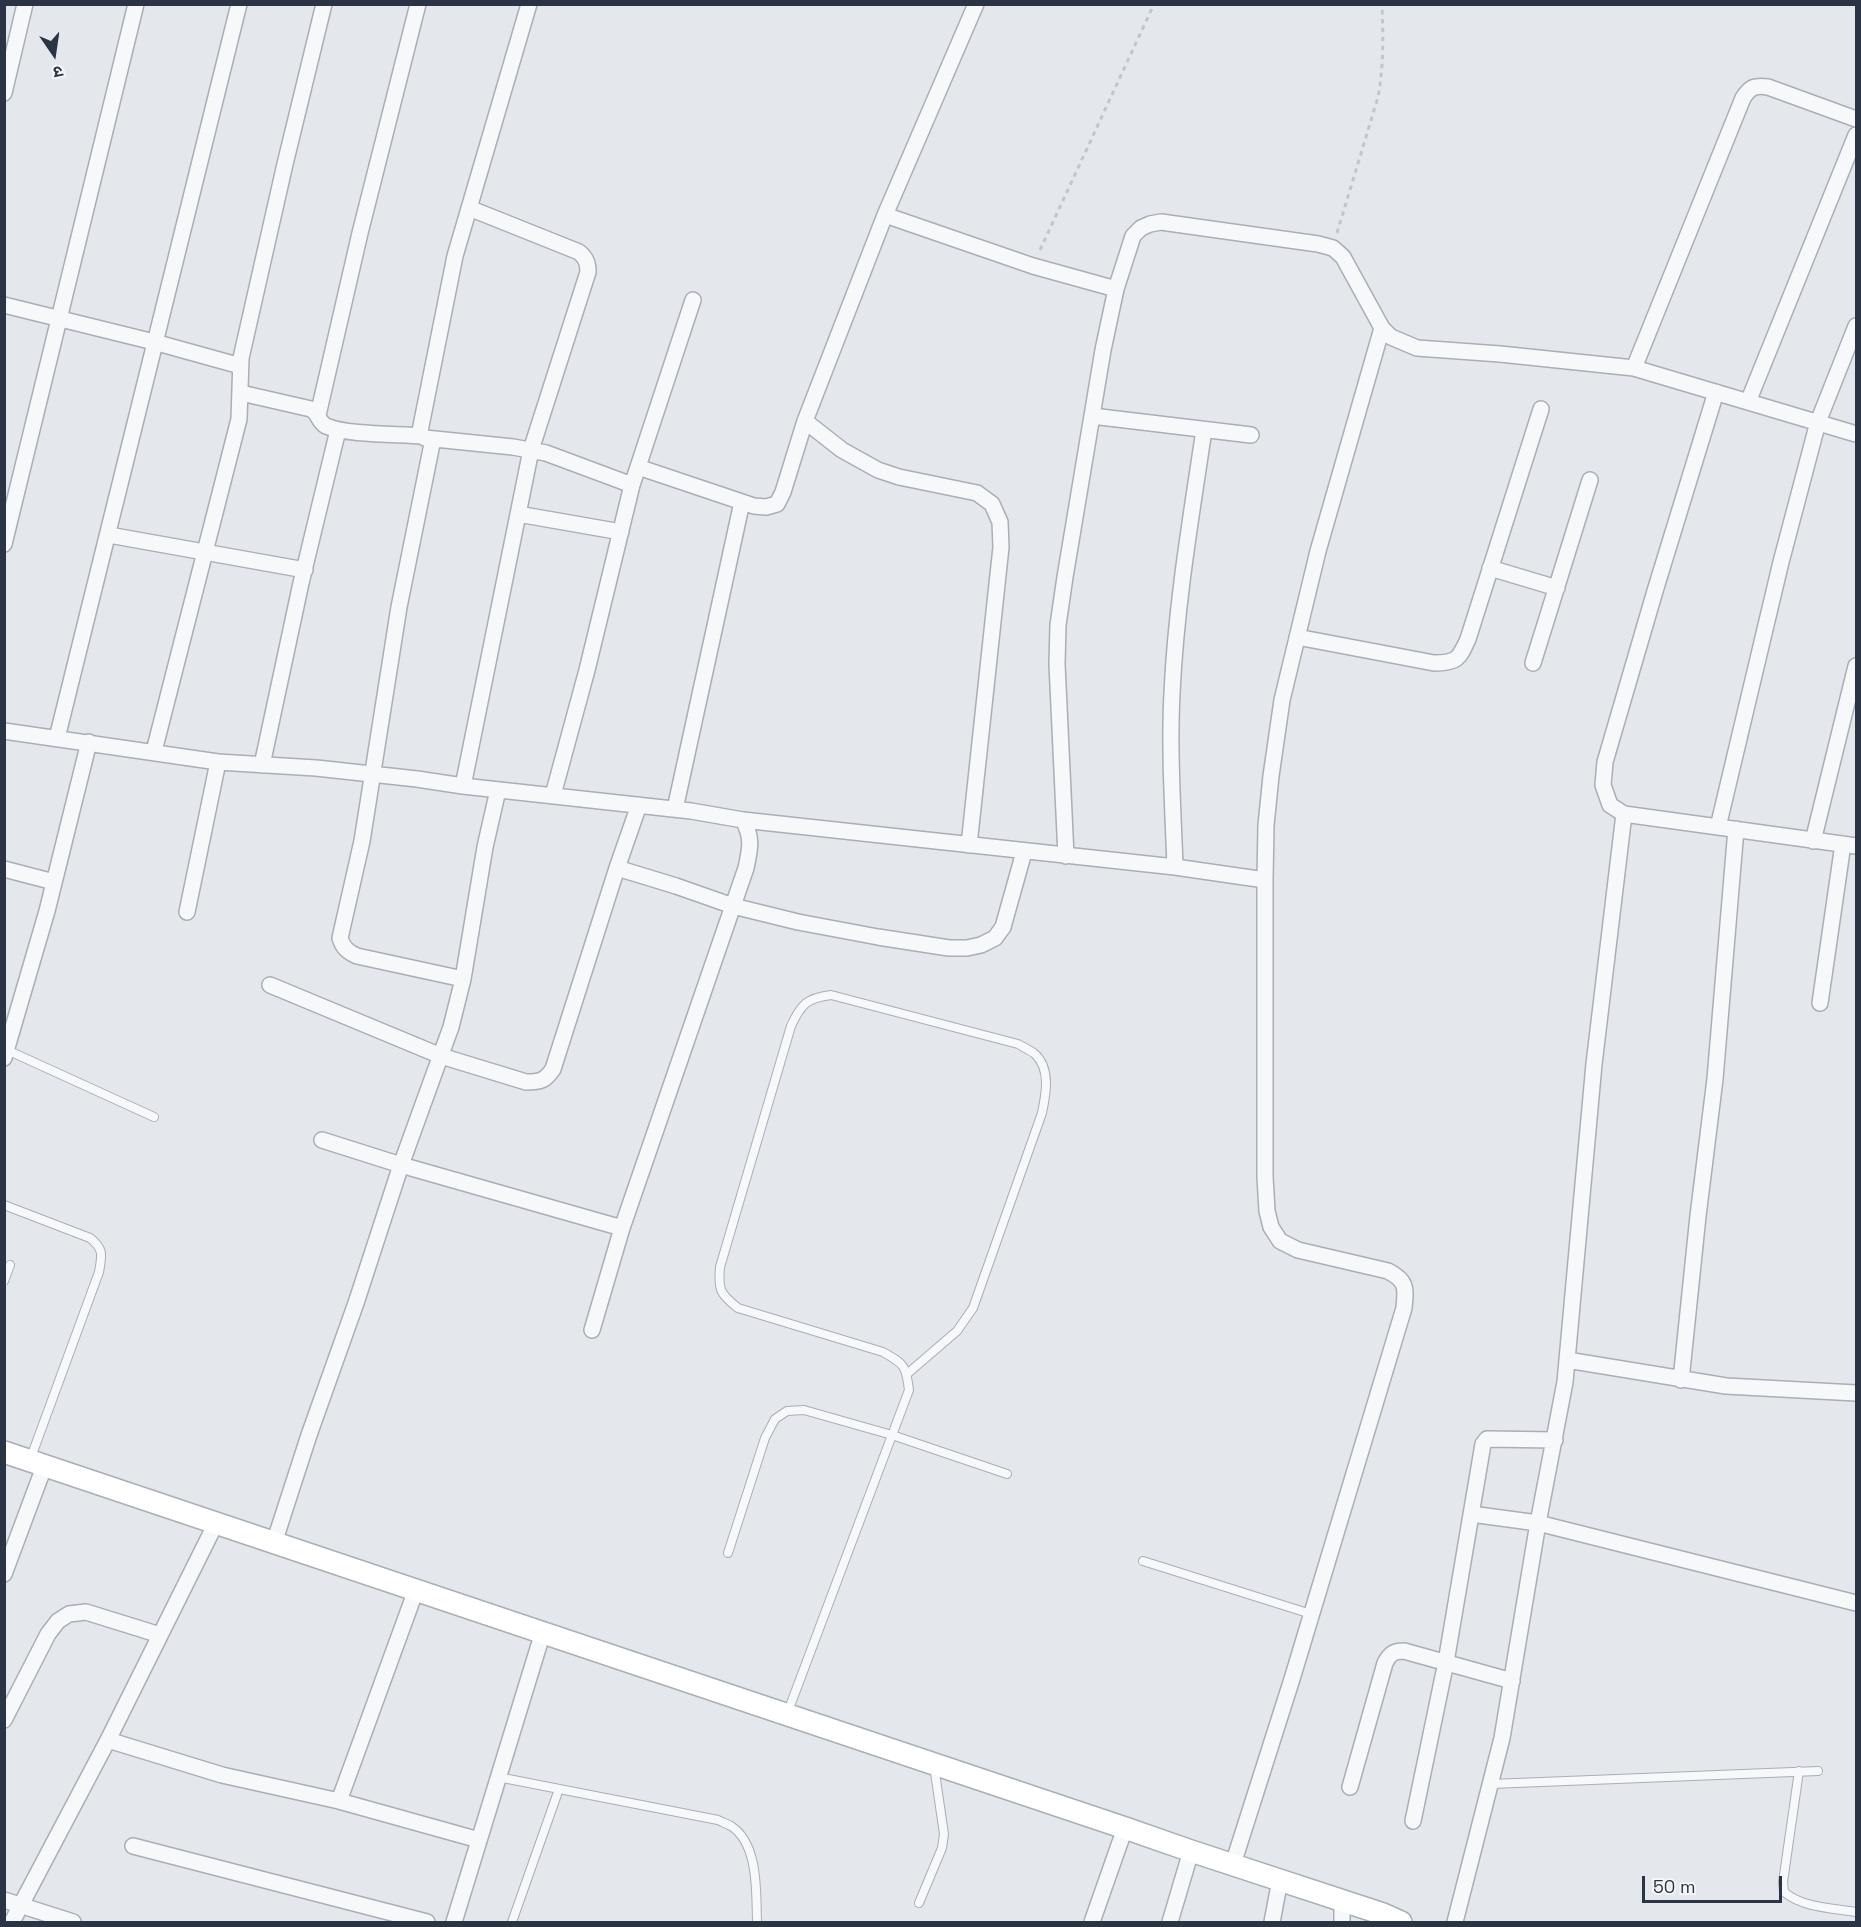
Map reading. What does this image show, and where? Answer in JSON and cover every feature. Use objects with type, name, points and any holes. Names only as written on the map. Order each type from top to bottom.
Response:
[{"type":"street","points":[[4,93],[25,4]]},
{"type":"street","points":[[4,544],[136,4]]},
{"type":"street","points":[[57,738],[239,4]]},
{"type":"street","points":[[154,751],[239,419],[240,369],[285,164],[324,4]]},
{"type":"street","points":[[318,415],[360,233],[418,4]]},
{"type":"street","points":[[427,437],[420,431],[455,256],[529,4]]},
{"type":"street","points":[[638,467],[742,502],[766,507],[777,504],[806,421],[885,215],[976,4]]},
{"type":"street","points":[[1634,368],[1743,98],[1749,89],[1757,85],[1768,87],[1857,119]]},
{"type":"street","points":[[1748,402],[1857,135]]},
{"type":"street","points":[[464,786],[531,450],[588,272],[585,257],[579,252],[469,208]]},
{"type":"street","points":[[885,215],[1033,266],[1116,289]]},
{"type":"street","points":[[1066,856],[1058,703],[1059,625],[1092,416],[1116,289],[1133,236],[1141,228],[1161,222],[1333,248],[1343,257],[1382,328],[1391,337],[1417,348],[1634,368],[1857,434]]},
{"type":"street","points":[[553,795],[587,670],[632,485],[693,300]]},
{"type":"street","points":[[4,305],[154,342],[237,365],[240,369]]},
{"type":"street","points":[[1718,827],[1783,552],[1818,422],[1857,326]]},
{"type":"street","points":[[1233,1864],[1404,1308],[1406,1290],[1401,1277],[1388,1271],[1298,1250],[1280,1241],[1271,1227],[1267,1210],[1265,1177],[1265,880],[1266,825],[1271,776],[1282,700],[1318,551],[1382,328]]},
{"type":"street","points":[[1716,392],[1605,762],[1603,785],[1610,805],[1624,814],[1850,845],[1820,1003]]},
{"type":"street","points":[[240,393],[311,409],[323,424],[338,430],[427,437],[531,450],[546,453],[632,485]]},
{"type":"street","points":[[1297,637],[1434,663],[1450,663],[1461,654],[1468,639],[1541,409]]},
{"type":"street","points":[[1092,416],[1251,435]]},
{"type":"street","points":[[806,421],[842,450],[878,470],[899,477],[977,493],[992,504],[1000,522],[1001,547],[969,845]]},
{"type":"street","points":[[262,765],[338,430]]},
{"type":"street","points":[[1175,867],[1173,662],[1204,430]]},
{"type":"street","points":[[427,437],[362,842],[340,938],[342,946],[357,956],[463,979]]},
{"type":"street","points":[[1533,663],[1590,480]]},
{"type":"street","points":[[675,809],[742,502]]},
{"type":"street","points":[[518,514],[621,532]]},
{"type":"street","points":[[109,535],[305,570]]},
{"type":"street","points":[[1490,568],[1557,588]]},
{"type":"street","points":[[1813,841],[1857,666]]},
{"type":"street","points":[[4,731],[218,762],[373,774],[675,809],[742,820],[1175,867],[1265,880]]},
{"type":"street","points":[[6,1054],[29,976],[89,742]]},
{"type":"street","points":[[187,912],[218,762]]},
{"type":"street","points":[[274,1543],[457,1005],[485,847],[498,790]]},
{"type":"street","points":[[270,985],[441,1056],[526,1082],[539,1082],[547,1078],[553,1069],[616,868],[639,805]]},
{"type":"street","points":[[1455,1923],[1502,1738],[1555,1440],[1567,1360],[1594,1064],[1624,814]]},
{"type":"street","points":[[592,1330],[622,1228],[746,868],[750,832],[742,820]]},
{"type":"street","points":[[1681,1380],[1715,1079],[1736,829]]},
{"type":"street","points":[[616,868],[733,906],[798,922],[949,948],[967,948],[981,945],[995,938],[1003,927],[1024,852]]},
{"type":"street","points":[[4,869],[54,882]]},
{"type":"street","points":[[322,1140],[622,1228]]},
{"type":"street","points":[[1567,1360],[1681,1380],[1761,1388],[1857,1393]]},
{"type":"street","points":[[1413,1821],[1446,1662],[1483,1444],[1487,1439],[1555,1440]]},
{"type":"street","points":[[4,1452],[933,1765],[1342,1900],[1391,1920]]},
{"type":"street","points":[[4,1574],[37,1464]]},
{"type":"street","points":[[1471,1514],[1539,1523],[1857,1603]]},
{"type":"street","points":[[12,1923],[108,1740],[216,1523]]},
{"type":"street","points":[[339,1801],[416,1590]]},
{"type":"street","points":[[4,1720],[48,1634],[58,1621],[69,1614],[86,1612],[160,1635]]},
{"type":"street","points":[[454,1923],[543,1632]]},
{"type":"street","points":[[1350,1787],[1385,1663],[1390,1654],[1397,1650],[1404,1650],[1512,1681]]},
{"type":"street","points":[[108,1740],[222,1775],[339,1801],[479,1840]]},
{"type":"street","points":[[1092,1923],[1125,1828]]},
{"type":"street","points":[[133,1846],[427,1923]]},
{"type":"street","points":[[1170,1923],[1191,1851]]},
{"type":"street","points":[[1272,1923],[1280,1880]]},
{"type":"street","points":[[4,1900],[73,1923]]},
{"type":"street","points":[[1341,1923],[1342,1900]]},
{"type":"lane","points":[[787,1715],[909,1390],[907,1374],[901,1362],[882,1352],[738,1308],[726,1299],[719,1286],[720,1267],[791,1026],[800,1008],[814,997],[831,995],[1018,1044],[1035,1054],[1044,1068],[1047,1089],[1042,1113],[973,1308],[957,1331],[907,1374]]},
{"type":"lane","points":[[6,1054],[154,1117]]},
{"type":"lane","points":[[4,1204],[90,1238],[99,1245],[101,1256],[99,1272],[37,1464]]},
{"type":"lane","points":[[4,1281],[10,1265]]},
{"type":"lane","points":[[728,1553],[765,1438],[775,1419],[787,1411],[804,1410],[892,1435],[1007,1474]]},
{"type":"lane","points":[[1143,1560],[1311,1614]]},
{"type":"lane","points":[[919,1903],[942,1848],[944,1834],[933,1765]]},
{"type":"lane","points":[[1798,1771],[1783,1882],[1784,1892],[1792,1899],[1804,1903],[1857,1912]]},
{"type":"lane","points":[[1491,1784],[1818,1771]]},
{"type":"lane","points":[[498,1777],[718,1820],[732,1827],[747,1843],[755,1872],[757,1923]]},
{"type":"lane","points":[[512,1923],[559,1789]]},
{"type":"path","points":[[1033,266],[1154,4]]},
{"type":"path","points":[[1333,248],[1378,97],[1384,49],[1382,4]]}]
